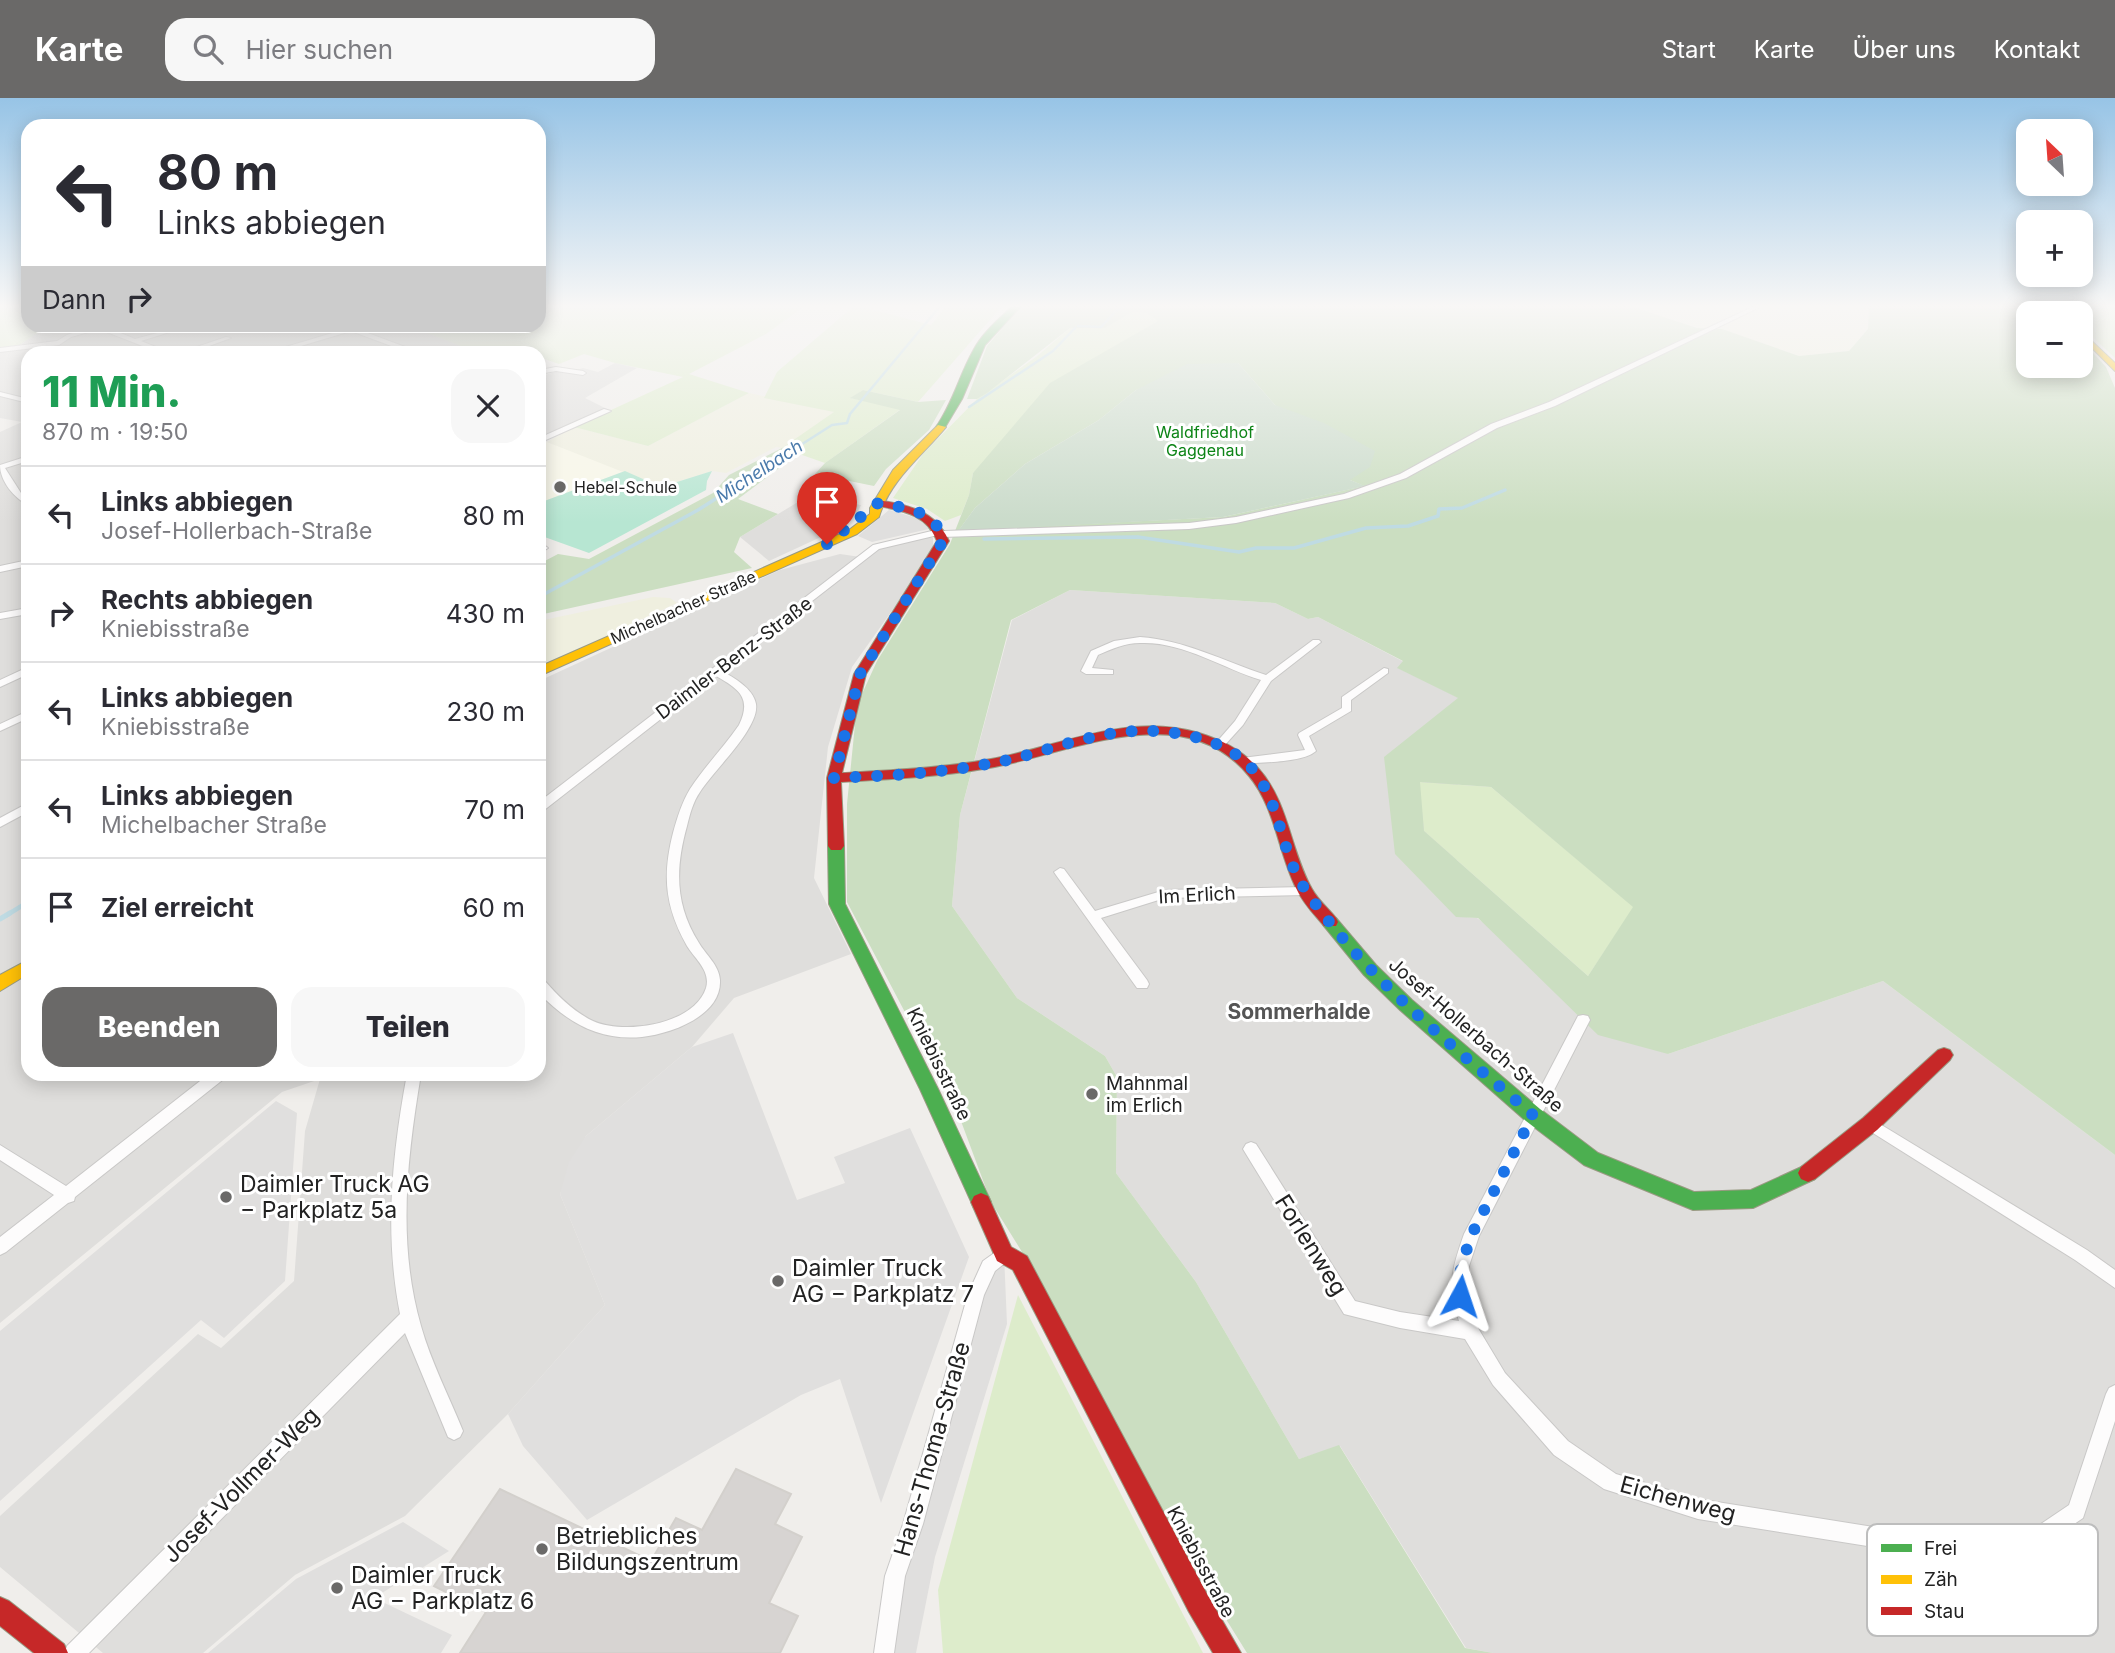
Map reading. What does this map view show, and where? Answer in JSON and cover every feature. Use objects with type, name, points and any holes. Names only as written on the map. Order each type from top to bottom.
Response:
[{"type":"street","name":"Michelbacher Straße","points":[[546,669],[846,538],[861,528],[875,515],[877,506],[897,472],[955,409],[967,378]]},
{"type":"street","name":"Daimler-Benz-Straße","points":[[546,803],[876,547],[941,533],[1189,526],[1236,520],[1346,496],[1403,476],[1494,426],[1552,404],[1608,378]]},
{"type":"street","points":[[0,394],[21,399]]},
{"type":"street","points":[[546,438],[607,411]]},
{"type":"street","points":[[21,461],[0,467],[21,497]]},
{"type":"street","points":[[877,506],[923,514],[935,522],[941,533]]},
{"type":"street","name":"Kniebisstraße","points":[[941,533],[939,548],[860,674],[834,778],[837,904],[929,1089],[1004,1254],[1020,1263],[1198,1603],[1228,1653]]},
{"type":"street","points":[[0,569],[21,564]]},
{"type":"street","points":[[0,616],[21,612]]},
{"type":"street","points":[[1109,672],[1086,671],[1094,653],[1118,643],[1156,639],[1182,645],[1231,668],[1267,679]]},
{"type":"street","points":[[1220,744],[1239,723],[1267,679],[1316,642]]},
{"type":"street","points":[[1242,761],[1305,754],[1311,751],[1303,735],[1347,709],[1346,699],[1384,671]]},
{"type":"street","points":[[546,991],[583,1023],[624,1033],[646,1031],[682,1021],[698,1010],[707,999],[713,986],[711,967],[693,945],[679,911],[672,884],[679,834],[691,797],[749,718],[751,705],[746,696],[732,681],[718,672]]},
{"type":"street","points":[[0,684],[21,674]]},
{"type":"street","points":[[0,728],[21,718]]},
{"type":"street","name":"Josef-Hollerbach-Straße","points":[[834,778],[925,772],[993,763],[1112,732],[1156,731],[1193,736],[1220,744],[1254,771],[1266,792],[1305,891],[1388,988],[1533,1115],[1591,1159],[1693,1201],[1761,1196],[1809,1172],[1870,1124],[1944,1055]]},
{"type":"street","points":[[0,823],[21,811]]},
{"type":"street","points":[[1060,872],[1142,984]]},
{"type":"street","name":"Im Erlich","points":[[1092,916],[1165,894],[1305,891]]},
{"type":"street","points":[[0,984],[21,971]]},
{"type":"street","name":"Eichenweg","points":[[1583,1020],[1472,1234],[1461,1266],[1460,1296],[1470,1331],[1499,1379],[1543,1429],[1561,1448],[1611,1482],[1698,1509],[1867,1536]]},
{"type":"street","points":[[0,1247],[211,1081]]},
{"type":"street","points":[[413,1081],[403,1131],[397,1246],[409,1317],[454,1431]]},
{"type":"street","points":[[1870,1124],[2081,1255],[2115,1280]]},
{"type":"street","name":"Forlenweg","points":[[1251,1149],[1350,1308],[1400,1320],[1470,1331]]},
{"type":"street","points":[[0,1152],[68,1196]]},
{"type":"street","name":"Hans-Thoma-Straße","points":[[884,1653],[895,1576],[913,1524],[976,1294],[989,1266],[1004,1254]]},
{"type":"street","name":"Josef-Vollmer-Weg","points":[[74,1653],[409,1317]]},
{"type":"street","name":"Eichenweg","points":[[2058,1524],[2077,1511],[2115,1394]]},
{"type":"street","points":[[0,1610],[55,1653]]},
{"type":"shaded area","points":[[0,378],[21,378],[21,422],[0,418]]},
{"type":"shaded area","points":[[546,378],[620,378],[585,398],[607,409],[546,433]]},
{"type":"shaded area","points":[[21,422],[21,1081],[314,1081],[282,1092],[0,1323],[0,432]]},
{"type":"shaded area","name":"Hebel-Schule","points":[[547,442],[625,471],[546,500]]},
{"type":"shaded area","points":[[808,496],[861,505],[857,514],[836,530],[769,561],[740,537]]},
{"type":"shaded area","points":[[889,510],[917,518],[929,529],[872,542],[858,536]]},
{"type":"shaded area","points":[[933,538],[933,553],[852,667],[828,747],[814,878],[851,954],[734,998],[692,1047],[586,1136],[560,1194],[605,1305],[508,1414],[405,1516],[295,1575],[203,1653],[103,1653],[0,1567],[0,1516],[198,1334],[221,1348],[294,1281],[305,1131],[319,1081],[546,1081],[546,678],[780,570],[840,554],[867,558],[883,547]]},
{"type":"shaded area","points":[[1070,590],[1275,603],[1308,619],[1318,617],[1404,662],[1398,668],[1459,698],[1456,916],[1477,918],[1668,1054],[1883,981],[2115,1155],[2115,1653],[1493,1653],[1466,1648],[1340,1446],[1299,1459],[1196,1282],[1116,1173],[1117,1077],[1105,1056],[1017,998],[952,906],[960,815],[1012,620]]},
{"type":"shaded area","name":"Daimler Truck AG − Parkplatz 7","points":[[733,1033],[797,1200],[845,1183],[834,1157],[910,1128],[969,1257],[881,1503],[840,1379],[801,1395],[587,1520],[523,1446],[508,1414],[605,1305],[560,1194],[569,1162],[586,1136],[692,1047]]},
{"type":"shaded area","name":"Daimler Truck AG − Parkplatz 5a","points":[[276,1101],[297,1113],[285,1281],[224,1338],[201,1320],[0,1501],[0,1331]]},
{"type":"shaded area","points":[[1004,1254],[1007,1324],[935,1557],[916,1653],[884,1653],[976,1294]]},
{"type":"shaded area","name":"Daimler Truck AG − Parkplatz 6","points":[[403,1522],[449,1551],[374,1598],[452,1635],[441,1653],[208,1653],[296,1579]]},
{"type":"green space","points":[[682,378],[700,378],[749,393],[648,446],[574,427]]},
{"type":"green space","points":[[774,378],[939,378],[918,402],[863,390],[851,398],[901,409],[825,463],[782,448],[834,412],[764,398]]},
{"type":"green space","points":[[975,378],[1007,378],[987,393],[977,399],[967,399]]},
{"type":"green space","points":[[1007,378],[1077,378],[973,473],[969,495],[961,515],[945,521],[927,509],[893,498],[923,454],[977,399]]},
{"type":"green space","points":[[1059,378],[1183,378],[1136,390],[1099,420],[1025,464],[975,508],[959,530],[1223,517],[1364,486],[1350,480],[1251,378],[2111,378],[2115,388],[2115,1155],[1883,981],[1668,1054],[1598,1035],[1478,918],[1456,917],[1395,854],[1384,757],[1458,698],[1397,668],[1403,661],[1318,617],[1308,619],[1275,603],[1070,590],[1011,620],[960,815],[952,906],[1017,998],[1105,1056],[1117,1077],[1116,1173],[1196,1282],[1299,1459],[1339,1445],[1465,1648],[1493,1653],[1247,1653],[1162,1516],[1045,1289],[991,1202],[958,1113],[847,902],[847,804],[857,705],[877,661],[950,544],[969,495],[973,473],[1050,383]],"holes":[[[1420,782],[1491,787],[1633,907],[1588,976],[1424,831]]]},
{"type":"green space","name":"Waldfriedhof Gaggenau","points":[[1160,378],[1251,378],[1275,405],[1324,423],[1375,451],[1370,467],[1350,480],[1365,486],[1223,517],[958,531],[975,508],[1025,464],[1099,420],[1136,390]]},
{"type":"green space","points":[[863,390],[918,402],[946,400],[929,430],[886,469],[874,486],[815,474],[825,463],[900,410],[850,398]]},
{"type":"green space","points":[[749,393],[835,412],[782,448],[776,447],[726,473],[712,471],[661,487],[547,442],[574,427],[648,446]]},
{"type":"green space","points":[[782,448],[798,454],[738,499],[778,514],[740,537],[734,552],[752,568],[546,613],[546,560],[558,554],[589,559],[713,493],[729,475]]},
{"type":"green space","points":[[625,471],[661,487],[712,471],[706,490],[589,553],[546,538],[546,500]]},
{"type":"green space","points":[[653,597],[670,598],[677,603],[546,664],[546,620]]},
{"type":"green space","points":[[1419,782],[1491,787],[1634,907],[1588,976],[1424,831]]},
{"type":"green space","points":[[1018,1295],[1203,1653],[943,1653],[938,1590]]},
{"type":"building","name":"Betriebliches Bildungszentrum","points":[[736,1469],[791,1494],[775,1524],[802,1537],[769,1603],[798,1616],[780,1653],[460,1653],[486,1612],[434,1586],[500,1489],[651,1561],[676,1518],[702,1530]]},
{"type":"waterway","name":"Michelbach","points":[[774,462],[832,425],[847,423],[850,414],[880,378]]},
{"type":"waterway","points":[[969,407],[1013,378]]},
{"type":"waterway","name":"Michelbach","points":[[546,593],[698,510],[777,460]]},
{"type":"waterway","points":[[984,539],[1138,537],[1239,552],[1256,548],[1294,548],[1366,528],[1408,526],[1438,516],[1439,509],[1462,508],[1505,490]]},
{"type":"waterway","name":"Michelbach","points":[[7,915],[21,906]]},
{"type":"waterway","name":"Michelbach","points":[[0,919],[10,913]]},
{"type":"traffic: fast","points":[[941,427],[958,399],[966,378]]},
{"type":"traffic: fast","points":[[836,846],[837,904],[929,1089],[981,1202]]},
{"type":"traffic: fast","points":[[1330,922],[1370,970],[1406,1005],[1533,1115],[1591,1159],[1693,1201],[1753,1199],[1808,1173]]},
{"type":"traffic: slow","points":[[546,669],[853,532],[875,515],[875,508],[897,472],[941,427]]},
{"type":"traffic: slow","points":[[0,984],[21,970]]},
{"type":"traffic: jam","points":[[836,846],[834,778],[860,674],[943,541],[939,531],[926,517],[908,509],[878,503]]},
{"type":"traffic: jam","points":[[834,778],[973,766],[1129,730],[1188,734],[1225,748],[1254,772],[1277,813],[1304,889],[1330,922]]},
{"type":"traffic: jam","points":[[1808,1173],[1870,1124],[1944,1055]]},
{"type":"traffic: jam","points":[[981,1202],[1004,1254],[1020,1263],[1198,1603],[1228,1653]]},
{"type":"traffic: jam","points":[[0,1610],[55,1653]]},
{"type":"place","name":"Hebel-Schule","points":[[560,487]]},
{"type":"place","name":"Mahnmal im Erlich","points":[[1092,1094]]},
{"type":"place","name":"Daimler Truck AG − Parkplatz 5a","points":[[226,1197]]},
{"type":"place","name":"Daimler Truck AG − Parkplatz 7","points":[[778,1281]]},
{"type":"place","name":"Betriebliches Bildungszentrum","points":[[542,1549]]},
{"type":"place","name":"Daimler Truck AG − Parkplatz 6","points":[[337,1588]]},
{"type":"district","name":"Sommerhalde","points":[[1299,1011]]},
{"type":"route","points":[[827,544],[878,503],[912,510],[929,517],[942,534],[943,541],[860,674],[834,778],[925,772],[993,763],[1112,732],[1135,731],[1193,736],[1220,744],[1254,771],[1277,817],[1305,891],[1370,970],[1406,1005],[1533,1115],[1472,1234],[1461,1266],[1460,1296]]}]
